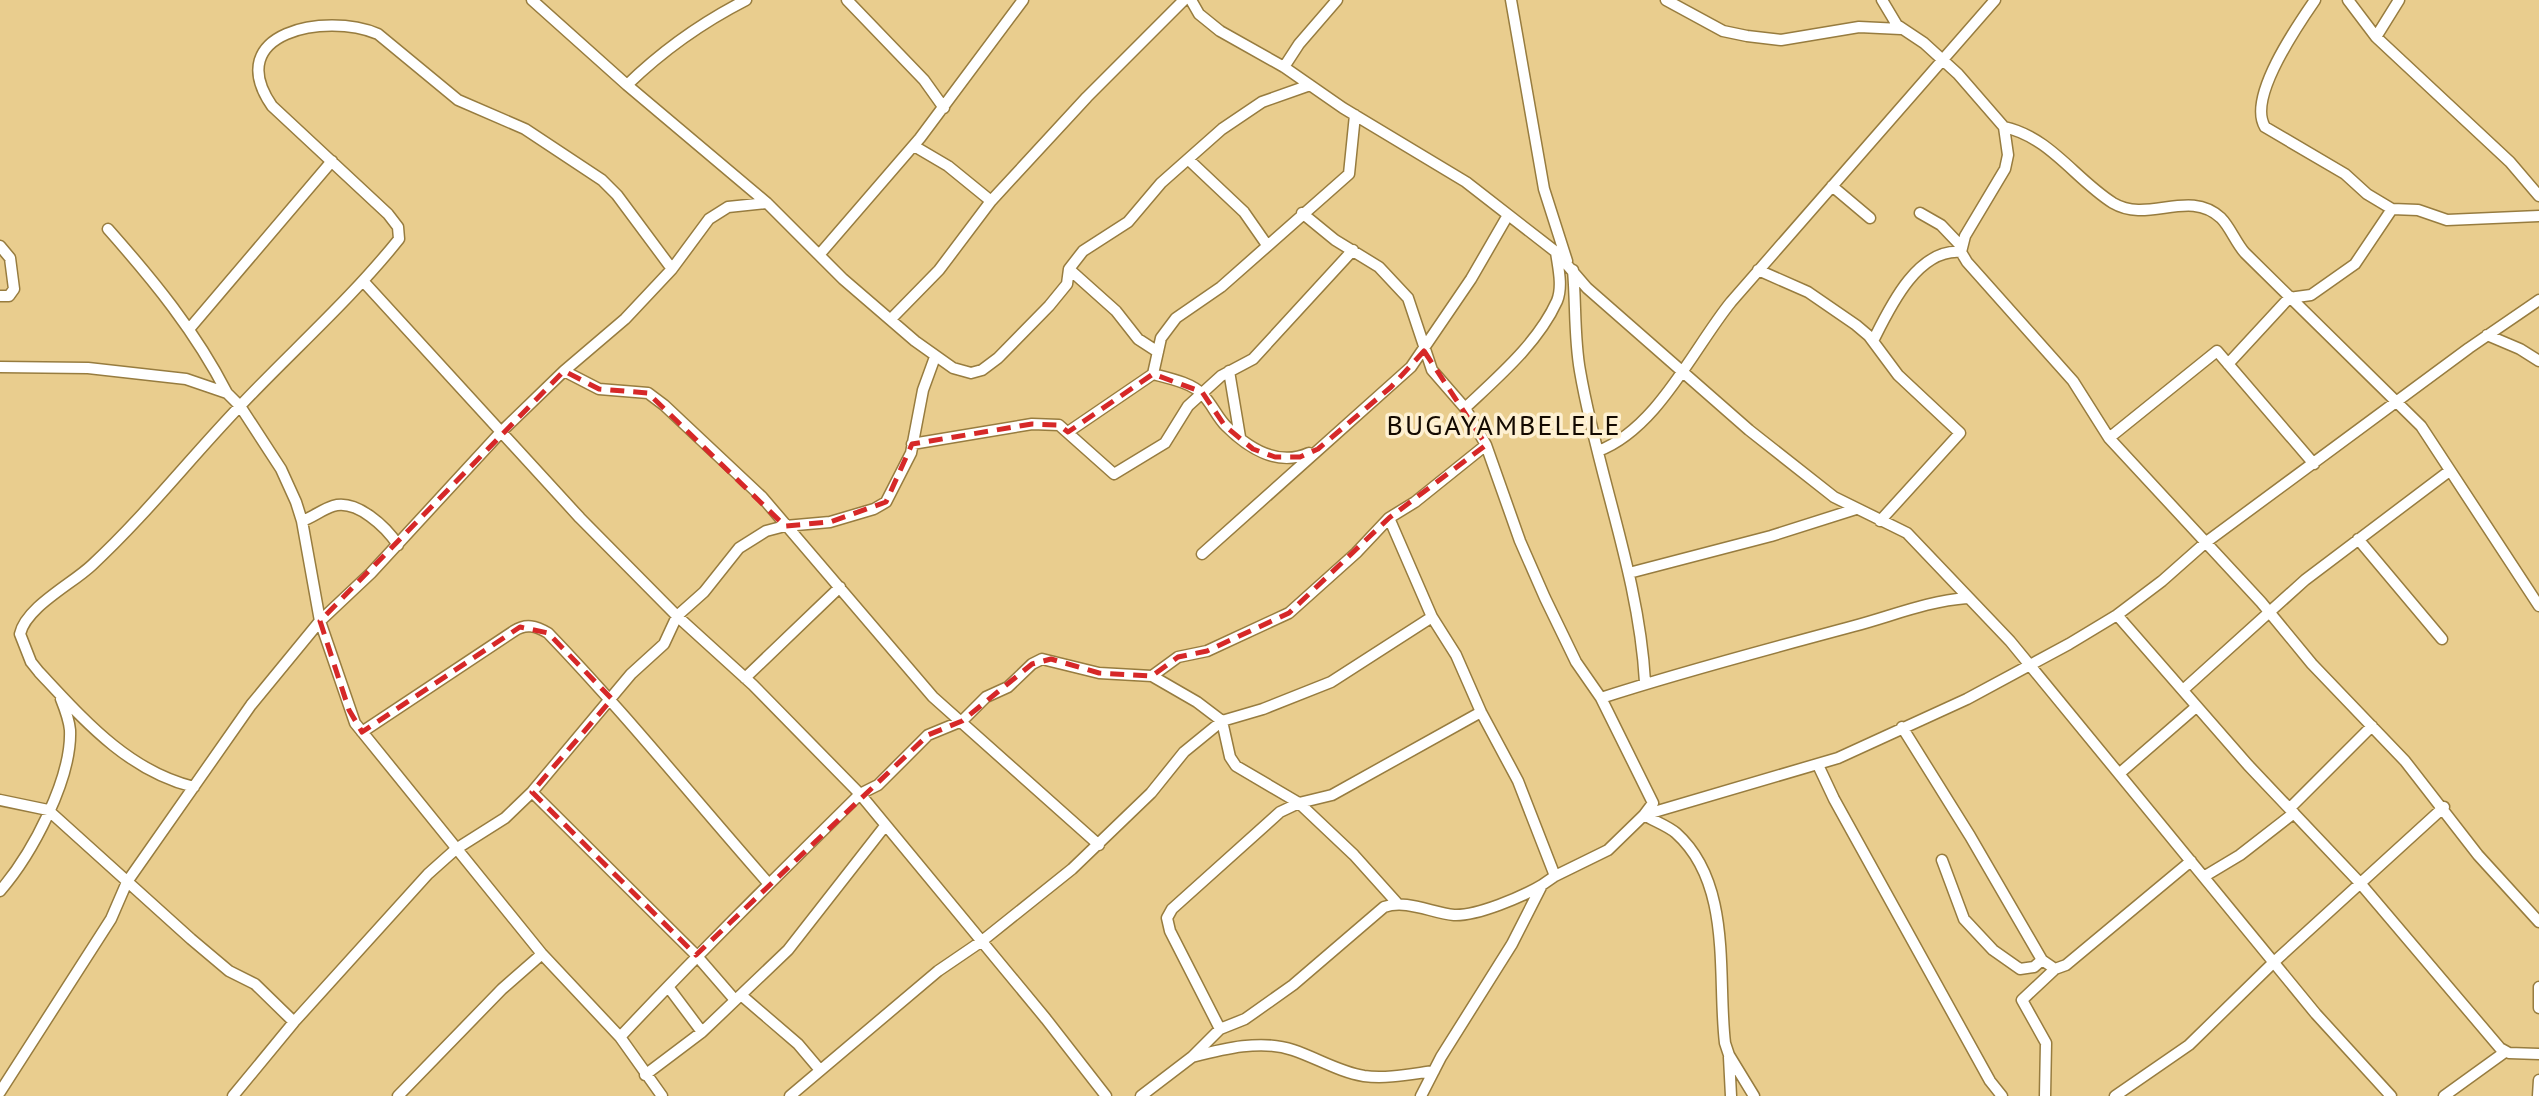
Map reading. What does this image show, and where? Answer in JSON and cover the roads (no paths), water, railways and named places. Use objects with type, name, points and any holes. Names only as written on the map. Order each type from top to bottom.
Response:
[{"type":"street","points":[[532,0],[627,85],[767,202],[818,255],[891,320],[935,357],[965,372],[982,370],[1056,299],[1067,284],[1069,269],[1083,251],[1128,222],[1161,183],[1190,161],[1245,111],[1310,85]]},
{"type":"street","points":[[627,85],[695,29],[746,0]]},
{"type":"street","points":[[847,0],[924,80],[944,108]]},
{"type":"street","points":[[818,255],[914,146],[1023,0]]},
{"type":"street","points":[[891,320],[939,270],[991,201],[1087,97],[1147,41],[1184,0]]},
{"type":"street","points":[[1191,0],[1199,14],[1220,31],[1284,67],[1356,115],[1466,182],[1556,252],[1587,288],[1682,372],[1820,486],[1856,509],[1907,533],[2031,666],[2274,962],[2391,1096]]},
{"type":"street","points":[[1284,67],[1299,44],[1337,0]]},
{"type":"street","points":[[1511,0],[1544,189],[1570,267],[1580,368],[1598,450],[1625,546],[1637,607],[1645,682]]},
{"type":"street","points":[[1666,0],[1723,31],[1747,36],[1781,40],[1859,27],[1901,29]]},
{"type":"street","points":[[1873,341],[1912,275],[1933,261],[1961,249],[2005,169],[2008,155],[2004,128],[1941,58],[1901,29],[1882,0]]},
{"type":"street","points":[[1598,450],[1630,433],[1682,372],[1709,329],[1758,270],[1941,58],[1995,0]]},
{"type":"street","points":[[2315,0],[2269,76],[2260,99],[2261,120],[2265,127],[2345,174],[2367,194],[2392,209],[2418,211],[2447,220],[2539,215]]},
{"type":"street","points":[[2348,0],[2376,37],[2510,162],[2539,196]]},
{"type":"street","points":[[2376,37],[2399,0]]},
{"type":"street","points":[[194,786],[155,774],[119,751],[31,662],[20,634],[28,617],[84,573],[142,517],[240,406],[363,281],[399,239],[398,227],[388,214],[272,106],[260,88],[257,72],[267,46],[280,36],[334,24],[365,29],[377,34],[458,100],[525,130],[601,180],[617,195],[672,269]]},
{"type":"street","points":[[1068,432],[1153,374],[1161,338],[1176,318],[1221,287],[1349,174],[1356,115]]},
{"type":"street","points":[[2004,128],[2019,131],[2043,144],[2115,204],[2139,210],[2186,204],[2218,215],[2245,253],[2288,298],[2421,426],[2448,472],[2539,606]]},
{"type":"street","points":[[914,146],[948,166],[991,201]]},
{"type":"street","points":[[190,328],[332,161]]},
{"type":"street","points":[[1190,161],[1244,212],[1267,244]]},
{"type":"street","points":[[1832,186],[1870,218]]},
{"type":"street","points":[[0,1092],[111,919],[127,882],[273,675],[320,621],[398,544],[501,432],[625,319],[672,269],[698,231],[715,215],[729,207],[767,202]]},
{"type":"street","points":[[2228,364],[2288,298],[2311,295],[2355,264],[2392,209]]},
{"type":"street","points":[[1141,1096],[1192,1057],[1220,1029],[1245,1019],[1326,959],[1379,910],[1398,904],[1461,915],[1525,895],[1555,876],[1608,850],[1654,803],[1601,698],[1576,662],[1545,598],[1520,541],[1486,445],[1465,408],[1441,382],[1424,351],[1408,298],[1379,267],[1335,240],[1302,213]]},
{"type":"street","points":[[1920,213],[1941,225],[2073,381],[2109,438],[2444,807],[2478,855],[2539,922]]},
{"type":"street","points":[[1202,554],[1391,387],[1424,351],[1507,215]]},
{"type":"street","points":[[108,229],[152,278],[190,328],[227,393],[240,406],[281,469],[302,521],[320,621],[349,710],[362,732],[542,954],[620,1037],[662,1096]]},
{"type":"street","points":[[0,246],[10,258],[14,289],[9,296],[0,296]]},
{"type":"street","points":[[912,444],[1032,424],[1059,425],[1114,474],[1165,443],[1173,434],[1180,415],[1202,392],[1229,370],[1253,359],[1353,250]]},
{"type":"street","points":[[1465,408],[1520,353],[1557,301],[1560,281],[1556,252]]},
{"type":"street","points":[[1069,269],[1116,312],[1138,339],[1158,352]]},
{"type":"street","points":[[1758,270],[1808,292],[1856,325],[1873,341],[1898,375],[1960,433],[1880,521]]},
{"type":"street","points":[[363,281],[580,519],[677,616],[745,678],[860,794],[1106,1096]]},
{"type":"street","points":[[1644,815],[1818,765],[1880,741],[1902,727],[2031,666],[2117,615],[2162,581],[2205,543],[2396,401],[2539,300]]},
{"type":"street","points":[[2487,335],[2520,348],[2539,361]]},
{"type":"street","points":[[2109,438],[2217,351],[2314,464]]},
{"type":"street","points":[[233,1096],[294,1022],[420,883],[456,849],[505,818],[532,792],[631,674],[664,644],[677,616],[704,592],[752,537],[785,526],[830,522],[874,509],[886,502],[902,474],[912,444],[923,390],[935,357]]},
{"type":"street","points":[[0,367],[135,371],[186,379],[227,393]]},
{"type":"street","points":[[1229,370],[1240,437]]},
{"type":"street","points":[[564,372],[599,389],[645,392],[653,396],[762,497],[933,697],[1099,845]]},
{"type":"street","points":[[1153,374],[1202,392],[1225,426],[1253,449],[1275,457],[1300,457],[1318,449]]},
{"type":"street","points":[[1152,676],[1178,657],[1207,651],[1289,613],[1356,553],[1389,518],[1415,502],[1486,445]]},
{"type":"street","points":[[2183,690],[2268,611],[2448,472]]},
{"type":"street","points":[[302,521],[334,506],[345,506],[374,519],[398,544]]},
{"type":"street","points":[[1629,573],[1771,536],[1856,509]]},
{"type":"street","points":[[1389,518],[1432,617],[1456,656],[1481,712],[1518,781],[1555,876]]},
{"type":"street","points":[[2358,539],[2442,639]]},
{"type":"street","points":[[745,678],[840,587]]},
{"type":"street","points":[[1601,698],[1645,682],[1870,622],[1918,606],[1968,598]]},
{"type":"street","points":[[2117,615],[2196,707],[2360,883],[2505,1052]]},
{"type":"street","points":[[790,1096],[938,971],[982,941],[1099,845],[1151,793],[1184,751],[1222,721],[1263,709],[1331,682],[1432,617]]},
{"type":"street","points":[[362,732],[525,625],[548,633],[612,699],[639,737],[769,884]]},
{"type":"street","points":[[620,1037],[669,988],[696,955],[860,794],[878,785],[928,735],[962,721],[986,696],[1008,687],[1032,664],[1042,659],[1099,673],[1152,676],[1197,702],[1222,721],[1230,757],[1236,766],[1299,803],[1354,855],[1398,904]]},
{"type":"street","points":[[0,891],[26,857],[48,810],[68,756],[69,719],[59,693]]},
{"type":"street","points":[[2120,773],[2196,707]]},
{"type":"street","points":[[1220,1029],[1177,948],[1167,918],[1179,903],[1280,812],[1299,803],[1332,795],[1481,712]]},
{"type":"street","points":[[2205,876],[2234,859],[2292,810],[2372,726]]},
{"type":"street","points":[[1902,727],[2042,960],[2055,969]]},
{"type":"street","points":[[1818,765],[1833,799],[1918,953],[1990,1081],[2002,1096]]},
{"type":"street","points":[[532,792],[738,998],[786,1032],[820,1070]]},
{"type":"street","points":[[0,800],[48,810],[229,971],[255,984],[294,1022]]},
{"type":"street","points":[[2115,1096],[2189,1045],[2274,962],[2444,807]]},
{"type":"street","points":[[1644,815],[1676,833],[1691,850],[1712,889],[1731,1096]]},
{"type":"street","points":[[645,1074],[702,1032],[801,936],[886,826]]},
{"type":"street","points":[[1942,860],[1964,919],[1981,939],[2016,967],[2029,968],[2042,960]]},
{"type":"street","points":[[2045,1096],[2046,1043],[2021,1000],[2055,969],[2066,965],[2191,861]]},
{"type":"street","points":[[1421,1096],[1512,944],[1542,885]]},
{"type":"street","points":[[398,1096],[502,989],[542,954]]},
{"type":"street","points":[[2539,987],[2539,1008]]},
{"type":"street","points":[[669,988],[702,1032]]},
{"type":"street","points":[[1192,1057],[1230,1047],[1267,1046],[1290,1048],[1360,1076],[1380,1078],[1434,1071]]},
{"type":"street","points":[[2444,1096],[2505,1052],[2539,1054]]},
{"type":"street","points":[[1729,1055],[1754,1096]]},
{"type":"street","points":[[2538,1096],[2539,1080]]},
{"type":"district","name":"BUGAYAMBELELE","points":[[1504,424]]}]
